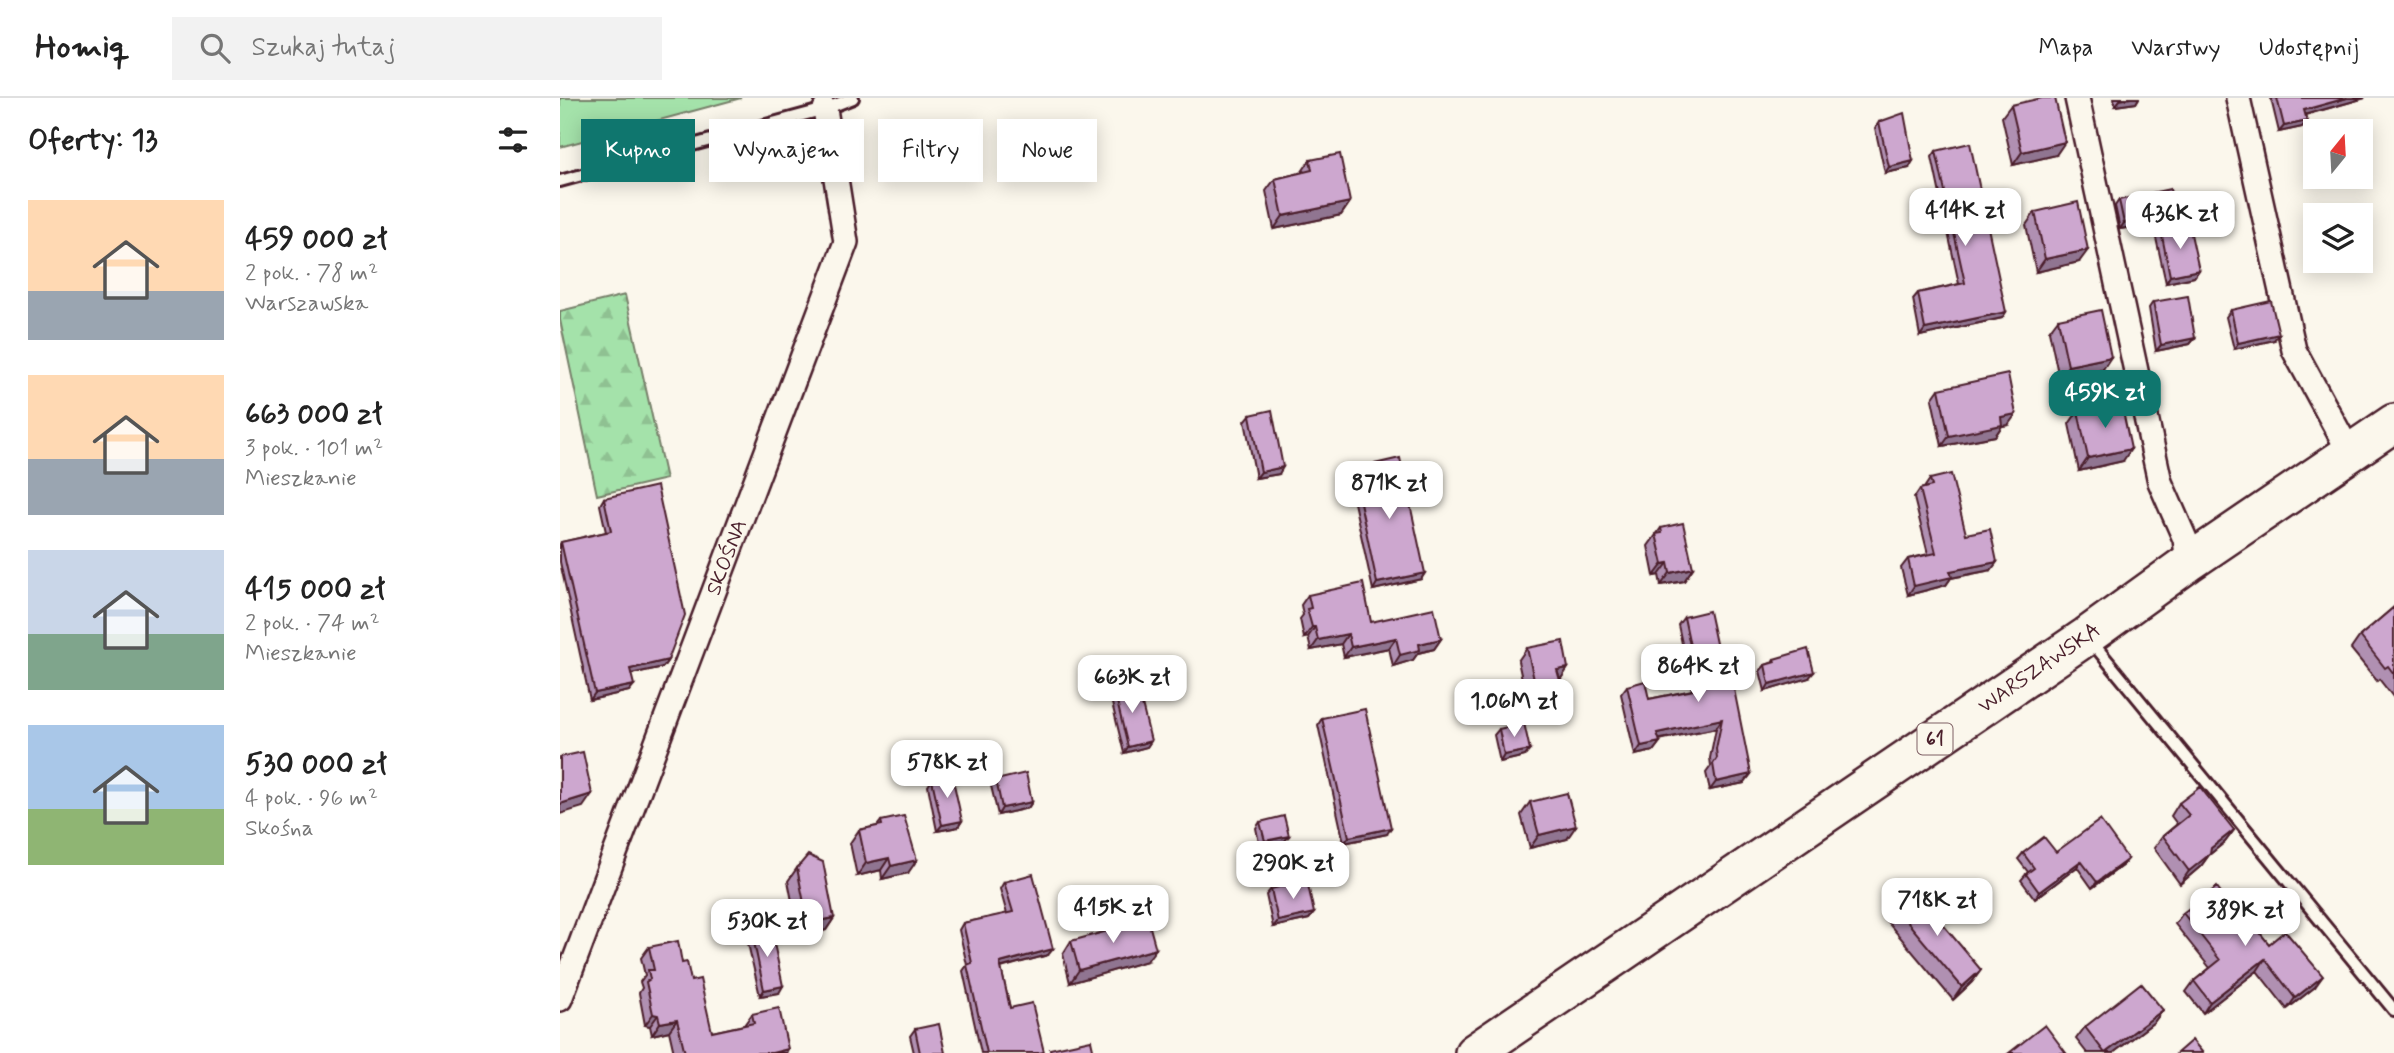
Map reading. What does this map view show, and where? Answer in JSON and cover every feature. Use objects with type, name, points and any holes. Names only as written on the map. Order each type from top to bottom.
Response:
[{"type":"main road","name":"WARSZAWSKA","points":[[1475,1053],[2394,423]]},
{"type":"street","points":[[2077,98],[2160,482],[2185,539],[2189,563]]},
{"type":"street","points":[[2238,98],[2294,350],[2350,453]]},
{"type":"street","name":"SKOŚNA","points":[[560,999],[846,242],[825,109]]},
{"type":"lane","points":[[560,181],[825,109],[853,98]]},
{"type":"lane","points":[[2087,636],[2394,1010]]},
{"type":"green space","points":[[560,98],[741,98],[663,119],[581,119],[581,141],[560,147]]},
{"type":"green space","points":[[625,295],[666,479],[597,495],[560,311]]},
{"type":"building","points":[[2055,98],[2065,142],[2022,152],[2011,105]]},
{"type":"building","points":[[2277,98],[2347,98],[2304,110],[2306,119],[2303,119],[2303,122],[2284,126]]},
{"type":"building","points":[[1904,113],[1913,161],[1889,167],[1879,122]]},
{"type":"building","points":[[1970,143],[2006,312],[1925,329],[1918,293],[1965,283],[1936,151]]},
{"type":"building","points":[[1340,154],[1350,202],[1283,216],[1275,179],[1312,170],[1310,160]]},
{"type":"building","points":[[2170,189],[2175,214],[2124,223],[2119,200]]},
{"type":"building","points":[[2078,202],[2088,250],[2045,259],[2035,212]]},
{"type":"building","points":[[2189,225],[2199,270],[2170,276],[2161,231]]},
{"type":"building","points":[[2188,296],[2195,338],[2161,345],[2153,302]]},
{"type":"building","points":[[2271,301],[2279,334],[2238,343],[2231,310]]},
{"type":"building","points":[[2101,310],[2111,357],[2068,366],[2058,319]]},
{"type":"building","points":[[2008,374],[2016,414],[2001,417],[2002,425],[1949,436],[1939,389]]},
{"type":"building","points":[[2121,402],[2131,449],[2088,458],[2078,411]]},
{"type":"building","points":[[1272,410],[1283,467],[1261,472],[1250,415]]},
{"type":"building","points":[[1400,458],[1425,573],[1377,583],[1353,469]]},
{"type":"building","points":[[1951,474],[1966,534],[1990,529],[1997,562],[1950,571],[1952,577],[1914,586],[1908,559],[1936,553],[1920,489],[1932,486],[1930,479]]},
{"type":"building","points":[[657,486],[685,615],[668,660],[630,669],[634,685],[595,693],[561,542],[611,531],[604,498]]},
{"type":"building","points":[[1683,523],[1693,568],[1670,573],[1668,563],[1663,564],[1656,534],[1662,533],[1661,528]]},
{"type":"building","points":[[1363,583],[1371,622],[1434,608],[1441,639],[1419,644],[1420,650],[1400,655],[1396,638],[1351,647],[1348,634],[1318,640],[1307,609],[1311,608],[1308,595]]},
{"type":"building","points":[[2394,607],[2394,674],[2388,666],[2385,668],[2360,636]]},
{"type":"building","points":[[1709,611],[1723,676],[1731,674],[1751,774],[1716,782],[1713,764],[1717,758],[1716,749],[1722,719],[1657,733],[1660,742],[1641,746],[1627,686],[1645,681],[1649,699],[1699,689],[1684,617]]},
{"type":"building","points":[[1563,641],[1568,668],[1557,670],[1561,684],[1536,689],[1527,648]]},
{"type":"building","points":[[1808,649],[1814,672],[1769,684],[1765,665],[1775,662],[1774,659]]},
{"type":"building","points":[[1137,684],[1151,741],[1128,747],[1114,689]]},
{"type":"building","points":[[1365,709],[1391,828],[1349,837],[1322,718]]},
{"type":"building","points":[[1524,723],[1530,750],[1504,755],[1499,729]]},
{"type":"building","points":[[583,752],[592,794],[560,804],[560,757]]},
{"type":"building","points":[[1026,773],[1032,802],[1002,808],[996,780]]},
{"type":"building","points":[[952,775],[962,821],[942,825],[932,780]]},
{"type":"building","points":[[2200,787],[2234,830],[2211,848],[2210,854],[2189,871],[2163,836],[2189,815],[2179,803]]},
{"type":"building","points":[[1567,793],[1576,826],[1539,835],[1530,802]]},
{"type":"building","points":[[904,816],[917,860],[891,866],[889,858],[866,863],[859,830]]},
{"type":"building","points":[[1284,816],[1289,836],[1265,841],[1260,822]]},
{"type":"building","points":[[2100,820],[2128,859],[2097,882],[2081,861],[2039,892],[2026,874],[2034,868],[2023,853],[2044,837],[2056,852]]},
{"type":"building","points":[[808,855],[823,862],[834,918],[808,923],[797,868]]},
{"type":"building","points":[[1033,874],[1053,949],[1000,963],[1010,1008],[1032,1003],[1044,1052],[987,1053],[967,965],[972,963],[963,923],[1013,912],[1004,882]]},
{"type":"building","points":[[1307,880],[1314,913],[1278,921],[1271,889]]},
{"type":"building","points":[[2217,887],[2226,899],[2230,896],[2269,944],[2285,931],[2323,976],[2295,998],[2265,959],[2210,1002],[2194,981],[2220,960],[2183,913]]},
{"type":"building","points":[[1913,889],[1981,970],[1962,987],[1893,905]]},
{"type":"building","points":[[1148,920],[1156,949],[1079,970],[1071,941]]},
{"type":"building","points":[[771,929],[783,986],[764,990],[752,932]]},
{"type":"building","points":[[678,941],[682,963],[687,962],[691,981],[700,979],[712,1032],[754,1023],[752,1014],[779,1008],[788,1049],[772,1053],[685,1053],[677,1020],[660,1023],[658,1015],[653,1014],[646,982],[650,979],[648,970],[654,970],[649,947]]},
{"type":"building","points":[[2141,983],[2163,1010],[2105,1053],[2085,1027]]},
{"type":"building","points":[[939,1024],[945,1053],[920,1053],[915,1029]]},
{"type":"building","points":[[2045,1025],[2066,1053],[2009,1053]]},
{"type":"building","points":[[1091,1040],[1094,1053],[1051,1053],[1050,1049]]},
{"type":"building","points":[[2192,1040],[2203,1053],[2177,1053]]}]
